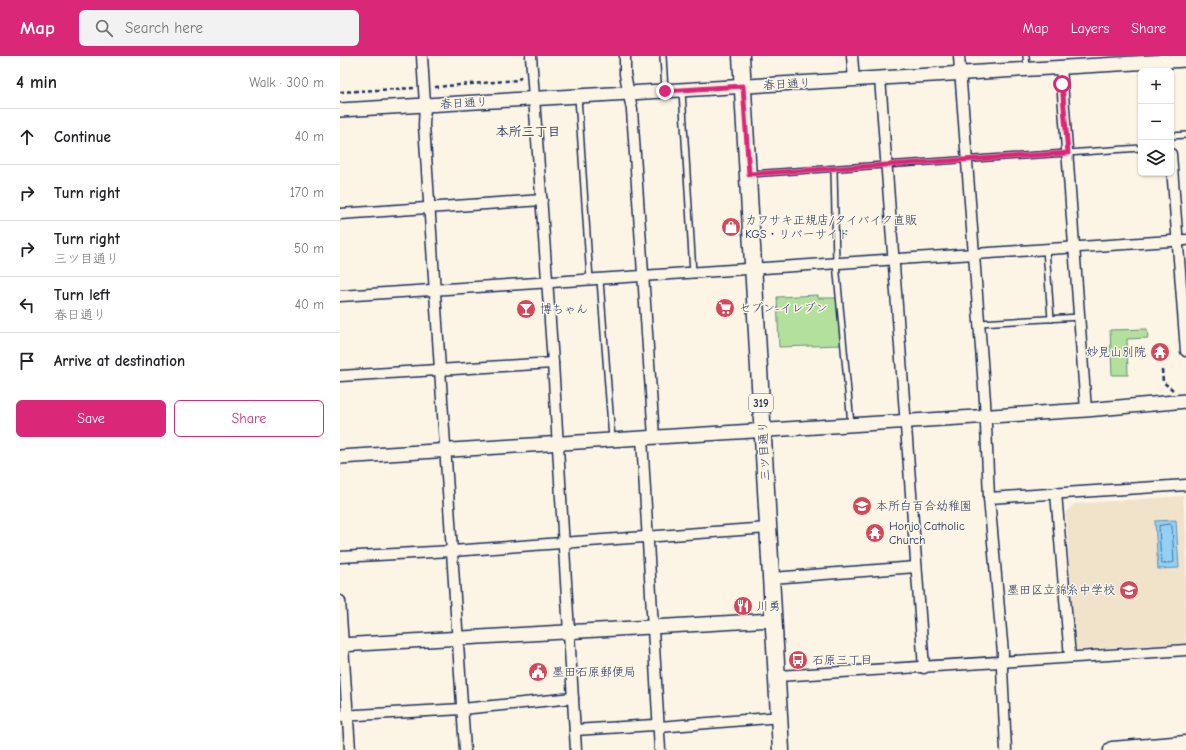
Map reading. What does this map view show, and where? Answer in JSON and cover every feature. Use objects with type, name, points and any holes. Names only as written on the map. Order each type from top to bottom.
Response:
[{"type":"main road","name":"三ツ目通り","points":[[741,56],[778,676],[781,750]]},
{"type":"main road","points":[[1112,750],[1186,744]]},
{"type":"street","points":[[422,56],[425,105],[424,126],[465,750]]},
{"type":"street","points":[[531,56],[553,363],[576,750]]},
{"type":"street","points":[[624,56],[632,110],[644,277],[648,437],[648,536],[660,750]]},
{"type":"street","points":[[852,56],[854,80]]},
{"type":"street","points":[[958,56],[986,416],[989,498],[1003,662],[1006,750]]},
{"type":"street","name":"春日通り","points":[[340,110],[629,94],[960,73],[1026,63],[1061,67],[1087,61],[1165,63],[1186,60]]},
{"type":"street","points":[[1061,67],[1081,317],[1086,410]]},
{"type":"street","points":[[880,78],[904,421],[924,668]]},
{"type":"street","points":[[1174,176],[1181,240],[1186,351]]},
{"type":"street","points":[[340,214],[542,200]]},
{"type":"street","points":[[340,296],[644,277],[1181,240]]},
{"type":"street","points":[[340,376],[553,363]]},
{"type":"street","points":[[340,457],[1086,410],[1186,401]]},
{"type":"street","points":[[989,498],[1186,485]]},
{"type":"street","points":[[1056,493],[1070,657]]},
{"type":"street","points":[[340,557],[452,551],[768,528]]},
{"type":"street","points":[[772,578],[916,567]]},
{"type":"street","points":[[340,601],[344,716],[350,750]]},
{"type":"street","points":[[341,645],[458,640],[570,631],[774,620]]},
{"type":"street","points":[[778,676],[924,668],[1186,650]]},
{"type":"street","points":[[344,716],[462,709],[573,698]]},
{"type":"street","points":[[575,730],[654,725],[659,727],[780,717]]},
{"type":"lane","points":[[663,56],[665,91]]},
{"type":"lane","points":[[682,90],[693,273]]},
{"type":"lane","points":[[578,96],[612,440]]},
{"type":"lane","points":[[1174,136],[1186,135]]},
{"type":"lane","points":[[749,174],[1138,148]]},
{"type":"lane","points":[[834,169],[836,263],[851,424]]},
{"type":"lane","points":[[1046,250],[1051,319]]},
{"type":"lane","points":[[979,323],[1081,317]]},
{"type":"path","points":[[340,92],[424,88],[518,80],[522,76],[523,72]]},
{"type":"path","points":[[1162,370],[1163,382],[1175,391]]},
{"type":"shaded area","name":"墨田区立錦糸中学校","points":[[1183,496],[1186,537],[1186,643],[1075,650],[1066,512],[1074,504]]},
{"type":"green space","points":[[818,295],[818,298],[837,298],[841,345],[779,347],[777,297]]},
{"type":"green space","points":[[1147,329],[1148,338],[1127,339],[1128,375],[1112,375],[1110,330]]},
{"type":"water","points":[[1176,520],[1179,568],[1158,569],[1155,521]]},
{"type":"place","name":"カワサキ正規店/タイバイク直販 KGS・リバーサイド","points":[[731,227]]},
{"type":"place","name":"セブン-イレブン","points":[[725,308]]},
{"type":"place","name":"博ちゃん","points":[[526,309]]},
{"type":"place","name":"妙見山別院","points":[[1160,352]]},
{"type":"place","name":"本所白百合幼稚園","points":[[862,506]]},
{"type":"place","name":"Honjo Catholic Church","points":[[875,533]]},
{"type":"place","name":"墨田区立錦糸中学校","points":[[1129,590]]},
{"type":"place","name":"川勇","points":[[743,606]]},
{"type":"place","name":"石原三丁目","points":[[798,660]]},
{"type":"place","name":"墨田石原郵便局","points":[[538,672]]},
{"type":"district","name":"本所三丁目","points":[[528,131]]},
{"type":"route","points":[[665,91],[743,86],[749,174],[1068,153],[1062,84]]}]
